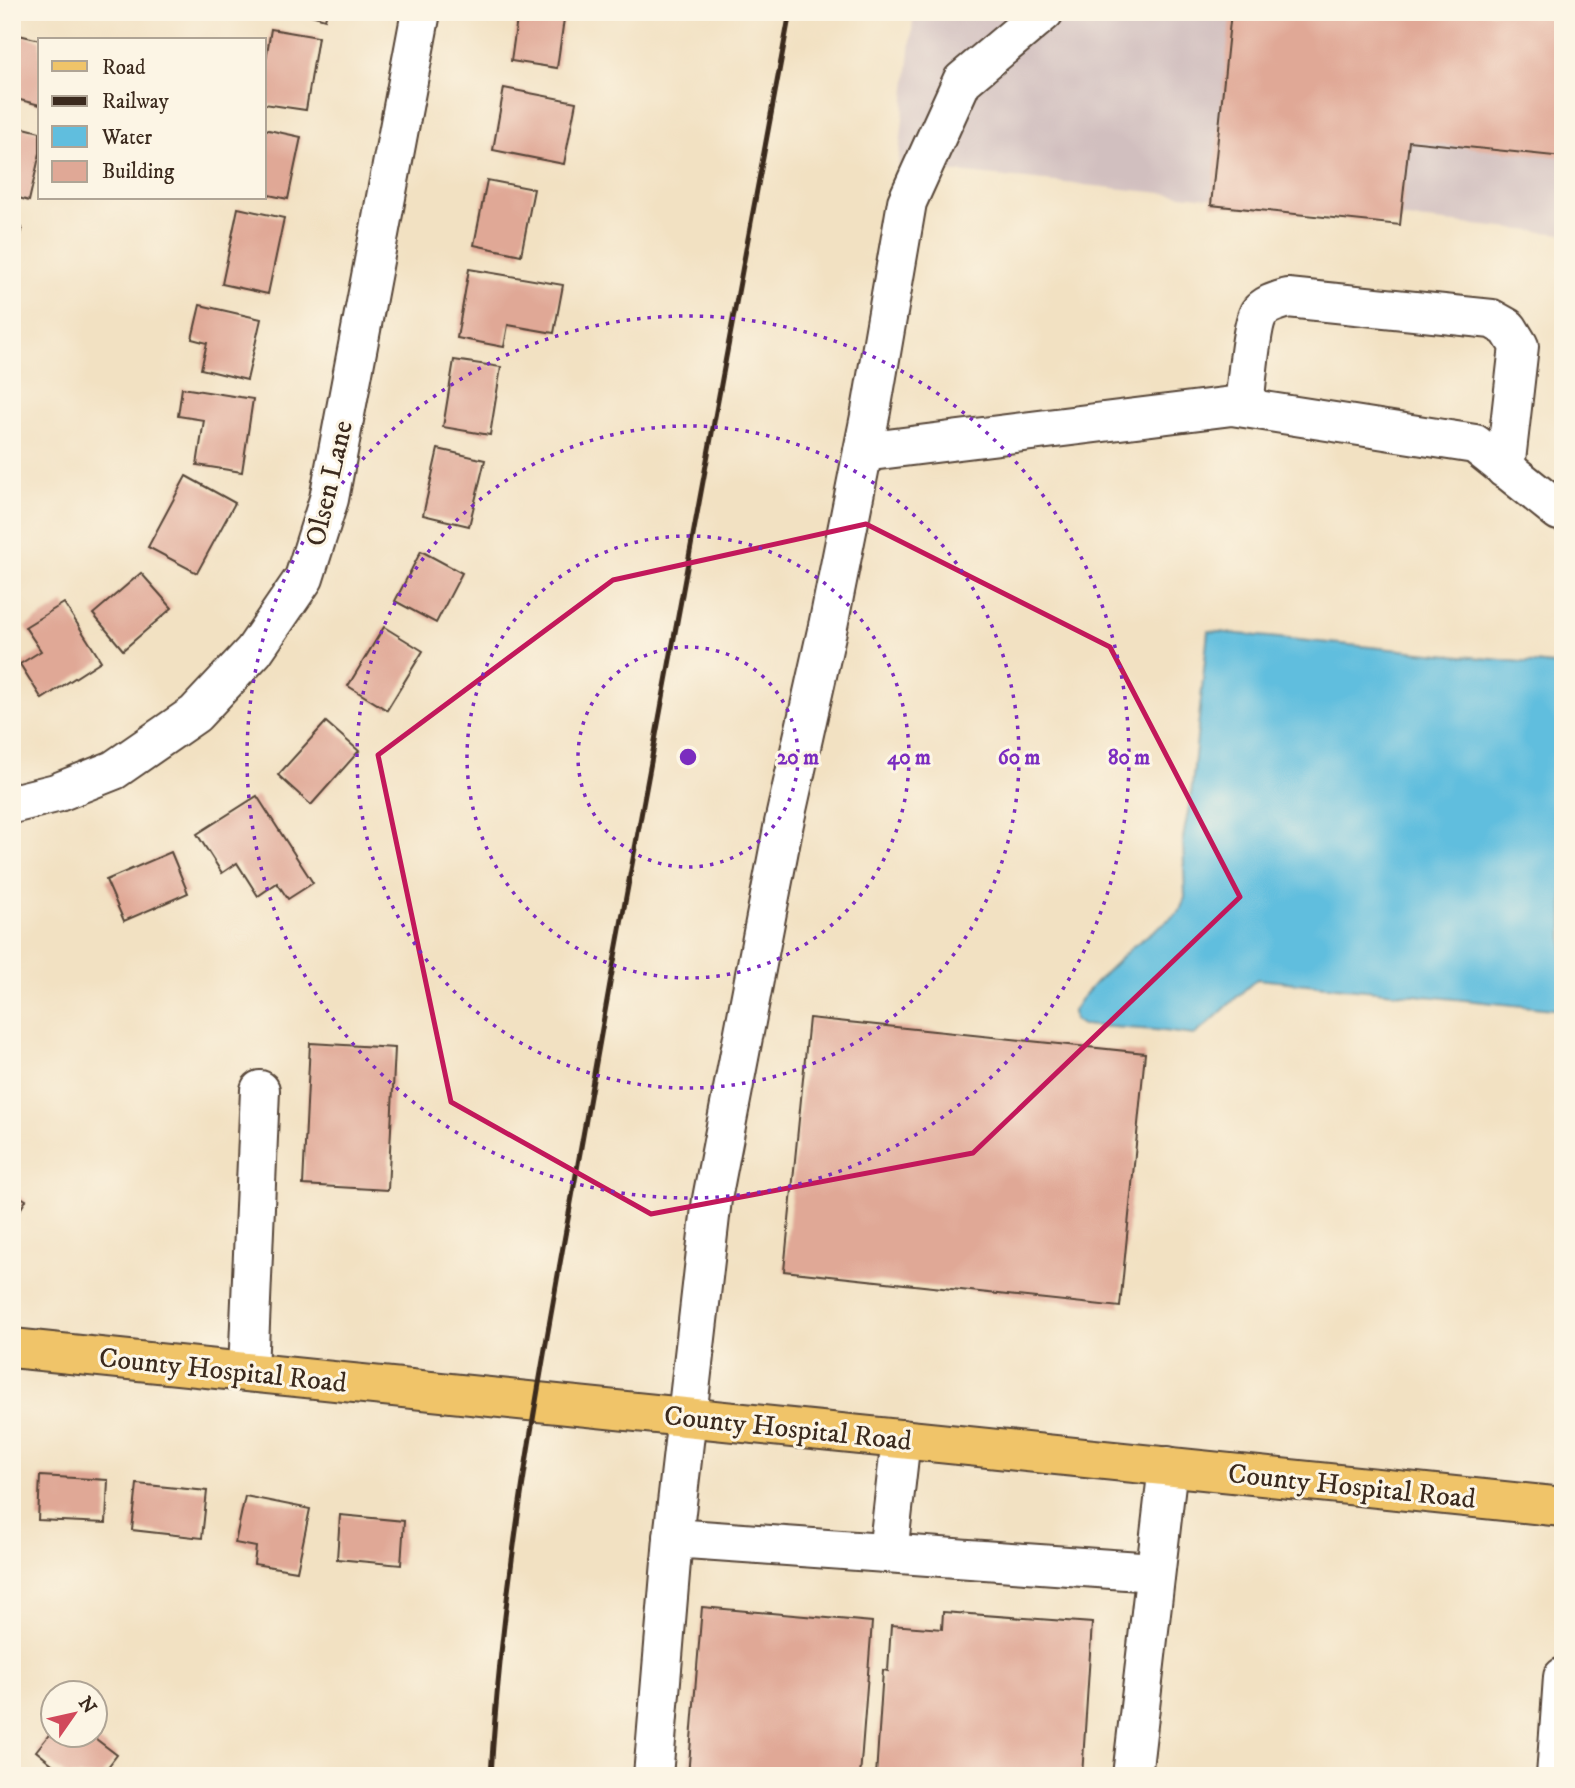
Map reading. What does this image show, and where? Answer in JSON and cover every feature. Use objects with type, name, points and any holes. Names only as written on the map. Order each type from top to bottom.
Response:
[{"type":"main road","name":"County Hospital Road","points":[[12,1348],[1563,1507]]},
{"type":"street","name":"Olsen Lane","points":[[12,804],[56,793],[114,770],[195,714],[254,651],[304,578],[329,499],[421,12]]},
{"type":"street","points":[[653,1776],[673,1538],[714,1186],[784,823],[863,452],[907,202],[962,81],[1044,12]]},
{"type":"street","points":[[1244,407],[1254,328],[1259,313],[1272,303],[1288,298],[1492,318],[1508,328],[1519,346],[1505,469]]},
{"type":"street","points":[[863,452],[1244,407],[1475,444],[1559,511],[1563,511]]},
{"type":"street","points":[[248,1371],[260,1090]]},
{"type":"street","points":[[888,1553],[901,1439]]},
{"type":"street","points":[[1132,1776],[1168,1466]]},
{"type":"street","points":[[673,1538],[1154,1572]]},
{"type":"street","points":[[1556,1776],[1563,1677]]},
{"type":"highlighted area","points":[[866,524],[1110,647],[1240,897],[973,1153],[651,1214],[451,1102],[378,755],[613,580]]},
{"type":"shaded area","points":[[914,12],[1563,12],[1563,234],[898,166]]},
{"type":"water","points":[[1208,631],[1563,666],[1563,1010],[1257,979],[1194,1035],[1082,1025],[1074,1020],[1073,1011],[1096,982],[1132,947],[1180,911],[1185,897],[1183,838],[1191,796]]},
{"type":"building","points":[[301,12],[327,12],[325,19]]},
{"type":"building","points":[[518,12],[565,12],[557,68],[511,61]]},
{"type":"building","points":[[1231,12],[1563,12],[1563,157],[1409,141],[1400,225],[1211,205]]},
{"type":"building","points":[[271,29],[318,37],[306,110],[266,104],[266,59]]},
{"type":"building","points":[[19,35],[38,40],[38,104],[12,98],[12,66]]},
{"type":"building","points":[[504,88],[576,102],[564,164],[493,150]]},
{"type":"building","points":[[12,125],[38,132],[38,162],[29,201],[12,196]]},
{"type":"building","points":[[266,129],[301,137],[288,199],[266,194]]},
{"type":"building","points":[[487,180],[534,189],[521,255],[474,245]]},
{"type":"building","points":[[238,208],[284,218],[268,294],[222,284]]},
{"type":"building","points":[[12,225],[22,228],[13,261],[12,261]]},
{"type":"building","points":[[469,269],[563,285],[554,333],[508,325],[504,347],[457,338]]},
{"type":"building","points":[[200,305],[261,319],[247,380],[201,369],[207,343],[192,339]]},
{"type":"building","points":[[454,360],[501,367],[490,435],[443,427]]},
{"type":"building","points":[[182,388],[253,399],[242,472],[197,465],[204,420],[178,416]]},
{"type":"building","points":[[438,449],[485,460],[469,526],[423,515]]},
{"type":"building","points":[[186,476],[235,503],[197,573],[148,547]]},
{"type":"building","points":[[421,551],[462,573],[436,623],[395,601]]},
{"type":"building","points":[[141,573],[172,608],[123,650],[93,614]]},
{"type":"building","points":[[64,603],[101,661],[42,699],[20,664],[41,651],[25,627]]},
{"type":"building","points":[[384,627],[423,651],[387,710],[348,686]]},
{"type":"building","points":[[326,722],[359,751],[311,805],[278,775]]},
{"type":"building","points":[[257,796],[313,883],[288,899],[277,883],[258,896],[237,863],[222,873],[197,834]]},
{"type":"building","points":[[171,852],[188,893],[124,921],[106,880]]},
{"type":"building","points":[[809,1018],[1145,1053],[1120,1307],[784,1271]]},
{"type":"building","points":[[310,1043],[395,1048],[388,1190],[303,1185]]},
{"type":"building","points":[[12,1192],[26,1200],[12,1223]]},
{"type":"building","points":[[40,1476],[108,1480],[106,1523],[38,1520]]},
{"type":"building","points":[[137,1484],[207,1491],[202,1538],[132,1530]]},
{"type":"building","points":[[245,1496],[310,1509],[297,1571],[254,1564],[256,1547],[235,1543]]},
{"type":"building","points":[[340,1515],[404,1521],[401,1565],[337,1559]]},
{"type":"building","points":[[702,1607],[872,1622],[860,1776],[688,1776]]},
{"type":"building","points":[[943,1612],[1092,1623],[1082,1776],[876,1776],[883,1670],[888,1671],[891,1625],[942,1629]]},
{"type":"building","points":[[38,1748],[108,1748],[117,1755],[101,1776],[67,1776],[36,1751]]},
{"type":"railway","points":[[491,1776],[506,1603],[545,1347],[664,686],[790,12]]}]
